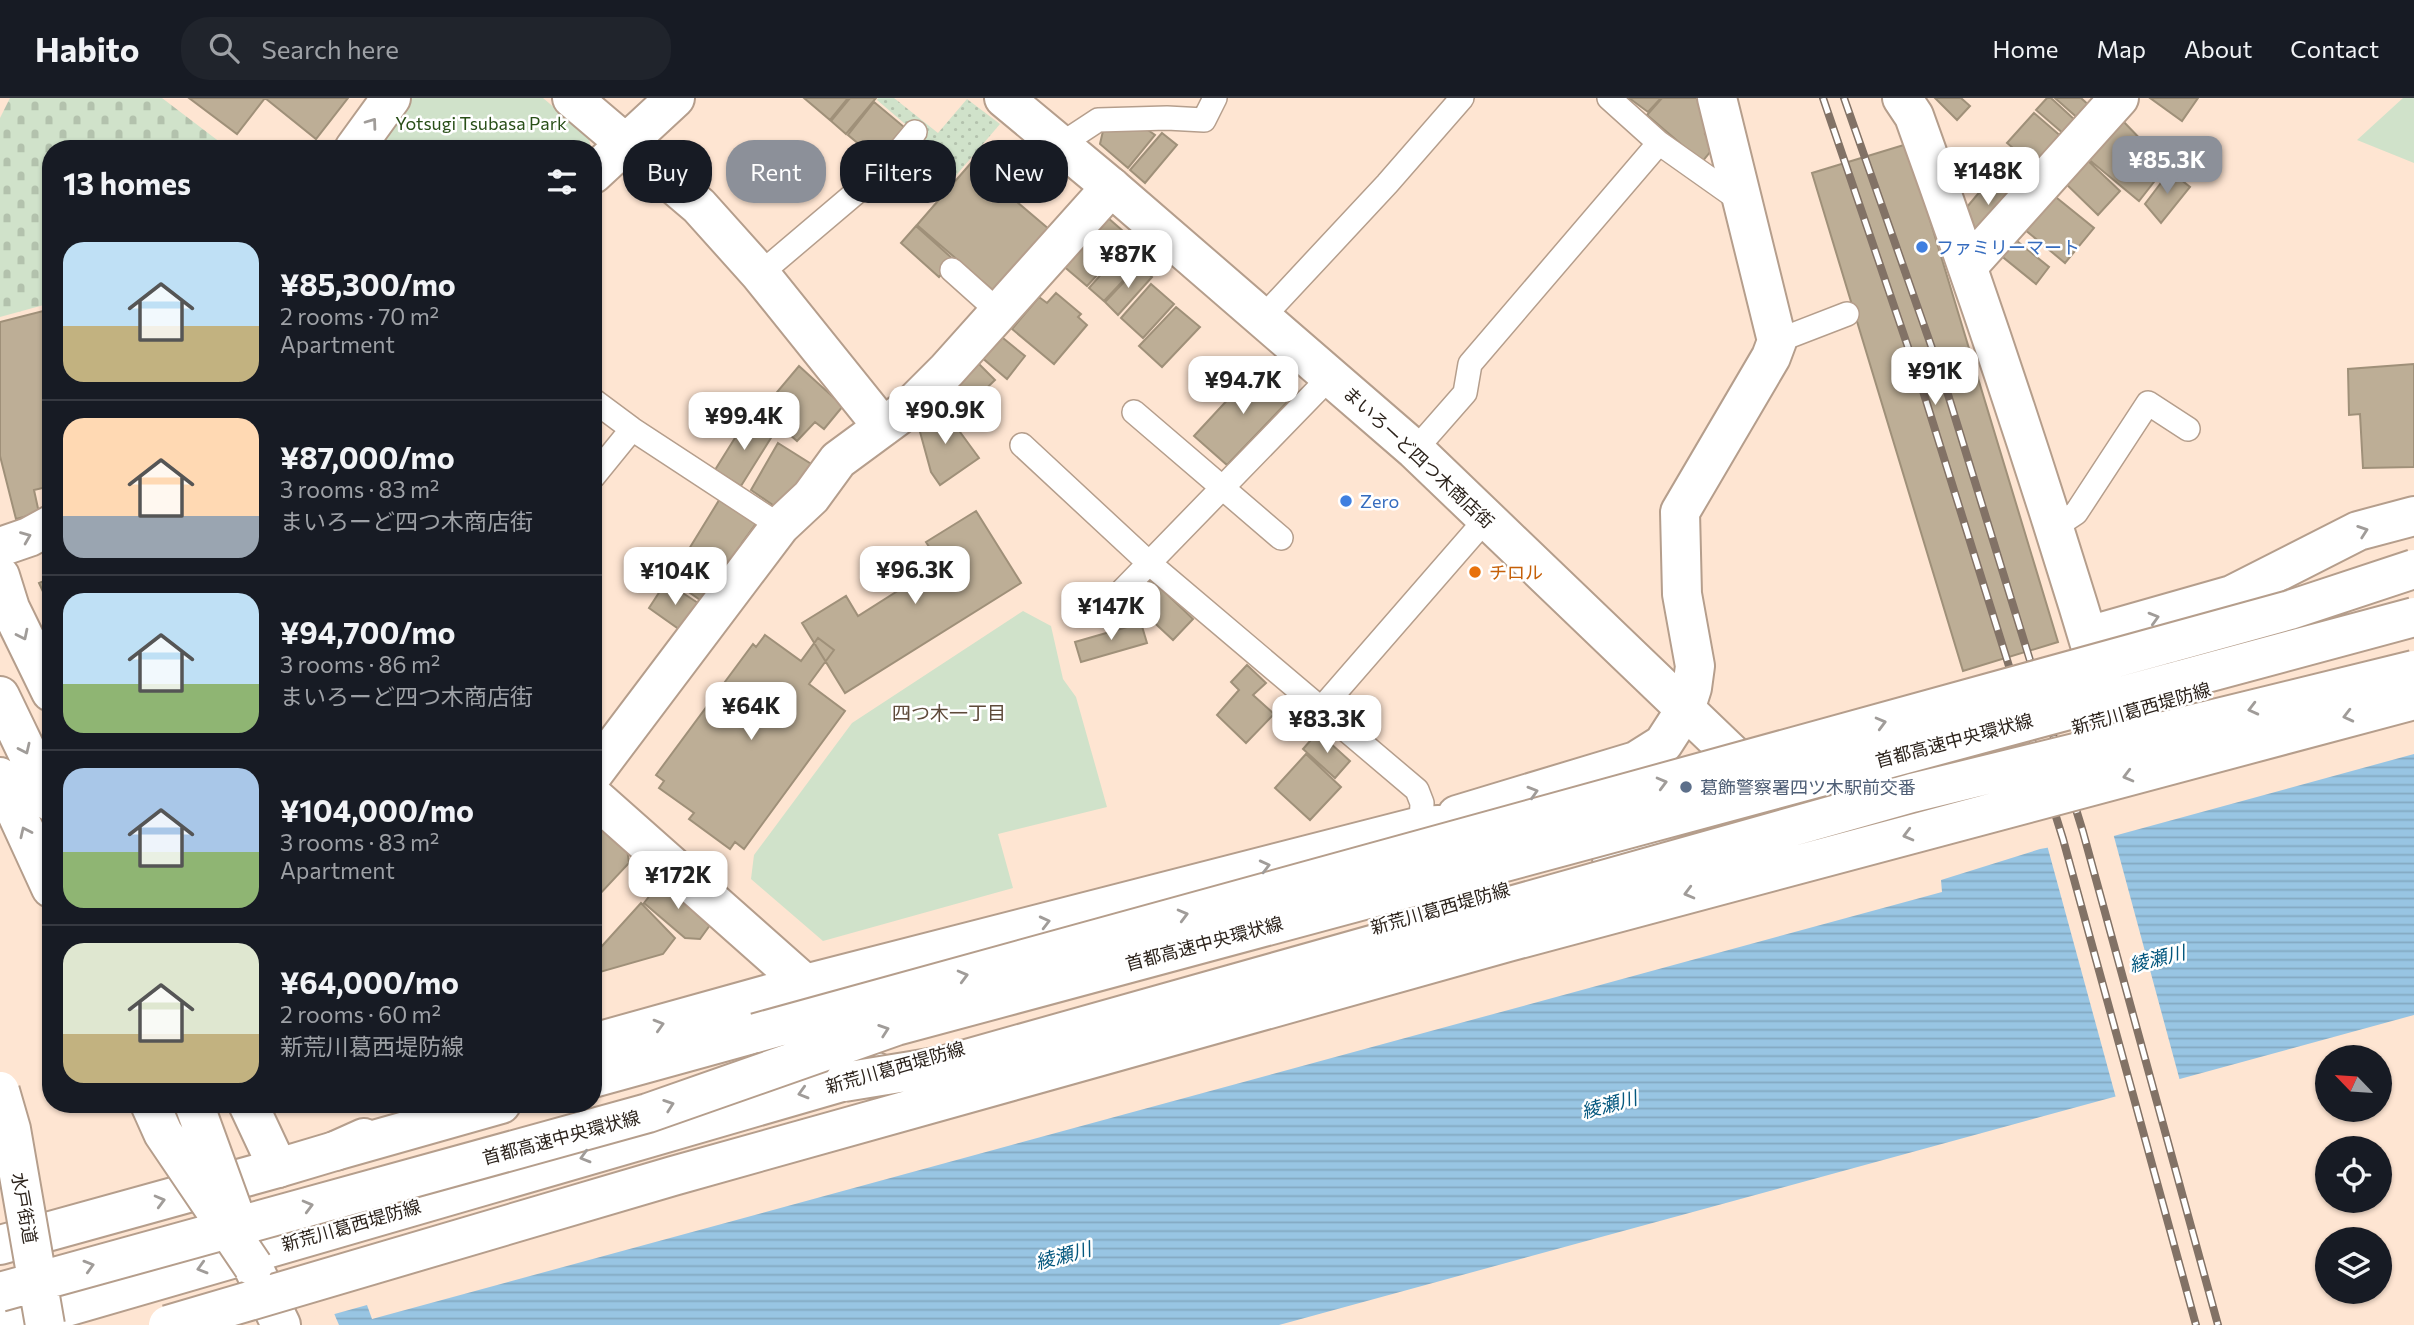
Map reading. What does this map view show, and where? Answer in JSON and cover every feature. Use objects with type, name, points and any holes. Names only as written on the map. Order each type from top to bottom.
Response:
[{"type":"main road","points":[[361,140],[391,98]]},
{"type":"main road","points":[[572,98],[623,143]]},
{"type":"main road","points":[[628,140],[674,98]]},
{"type":"main road","name":"まいろーど四つ木商店街","points":[[1004,98],[1054,140]]},
{"type":"main road","points":[[1717,98],[1777,341]]},
{"type":"main road","points":[[1959,271],[2119,98]]},
{"type":"main road","points":[[1906,100],[1914,116],[1959,271],[2055,527],[2112,716]]},
{"type":"main road","points":[[602,165],[623,145]]},
{"type":"main road","name":"まいろーど四つ木商店街","points":[[1068,152],[1415,450],[1786,807]]},
{"type":"main road","points":[[602,763],[780,526],[811,497],[838,460],[910,407],[1000,313],[1111,187]]},
{"type":"main road","points":[[696,203],[760,274],[883,427]]},
{"type":"main road","name":"新荒川葛西堤防線","points":[[602,1040],[805,984],[1421,826],[1636,761],[1662,744],[1685,710],[1692,688],[1695,666],[1682,594],[1680,512],[1771,357],[1777,341]]},
{"type":"main road","points":[[2088,636],[2232,595],[2358,531],[2414,516]]},
{"type":"main road","points":[[0,547],[42,530]]},
{"type":"main road","points":[[602,1076],[2277,614],[2414,569]]},
{"type":"main road","points":[[0,576],[10,608],[42,674]]},
{"type":"main road","name":"首都高速中央環状線","points":[[0,1292],[648,1112],[909,1023],[2414,617]]},
{"type":"main road","name":"新荒川葛西堤防線","points":[[4,1325],[1786,807],[2414,630]]},
{"type":"main road","points":[[844,1082],[942,1066],[1912,793],[2414,670]]},
{"type":"main road","points":[[0,696],[42,783]]},
{"type":"main road","points":[[167,1325],[673,1176],[1507,942],[2414,700]]},
{"type":"main road","points":[[0,777],[42,868]]},
{"type":"main road","points":[[602,804],[805,984]]},
{"type":"main road","name":"新荒川葛西堤防線","points":[[1421,826],[1786,807]]},
{"type":"main road","name":"水戸街道","points":[[0,1091],[11,1129],[45,1325]]},
{"type":"main road","points":[[154,1113],[163,1133],[253,1266]]},
{"type":"main road","points":[[197,1113],[253,1266],[281,1325]]},
{"type":"main road","points":[[252,1113],[278,1168]]},
{"type":"main road","points":[[335,1151],[424,1113]]},
{"type":"main road","points":[[0,1245],[469,1113]]},
{"type":"main road","name":"水戸街道","points":[[0,1215],[45,1325]]},
{"type":"lane","points":[[1068,140],[1098,120],[1204,120],[1216,98]]},
{"type":"lane","points":[[1263,317],[1387,184],[1462,98]]},
{"type":"lane","points":[[1609,98],[1659,142],[1741,201]]},
{"type":"lane","points":[[760,274],[885,168],[915,132]]},
{"type":"lane","points":[[1415,450],[1465,393],[1470,364],[1659,142]]},
{"type":"lane","points":[[952,270],[1000,313]]},
{"type":"lane","points":[[1777,341],[1847,314]]},
{"type":"lane","points":[[1122,592],[1331,376]]},
{"type":"lane","points":[[2055,527],[2076,513],[2148,402],[2188,429]]},
{"type":"lane","points":[[602,407],[780,526]]},
{"type":"lane","points":[[1134,412],[1281,538]]},
{"type":"lane","points":[[602,466],[632,429]]},
{"type":"lane","points":[[1021,446],[1149,563],[1417,790],[1422,803],[1421,826]]},
{"type":"lane","points":[[1320,710],[1487,518]]},
{"type":"green space","points":[[10,98],[162,98],[217,140],[42,140],[42,305],[0,317],[0,118]]},
{"type":"green space","name":"Yotsugi Tsubasa Park","points":[[408,98],[543,98],[588,136],[589,140],[378,140]]},
{"type":"green space","points":[[894,98],[938,133],[967,99],[1000,124],[986,140],[970,140],[970,159],[956,175],[956,140],[914,140],[918,135],[877,100]]},
{"type":"green space","points":[[2403,98],[2414,98],[2414,163],[2357,140]]},
{"type":"green space","points":[[1023,611],[1051,626],[1063,679],[1076,697],[1107,807],[998,834],[1013,888],[823,941],[751,879],[754,855],[852,723]]},
{"type":"water","name":"綾瀬川","points":[[2414,754],[2414,1015],[1279,1325],[295,1325],[367,1305],[372,1319],[1942,892],[1941,880],[2040,849],[2110,837]]},
{"type":"pier","points":[[2113,833],[2180,1081],[2116,1098],[2047,845]]},
{"type":"pier","points":[[333,1311],[339,1325],[292,1325],[294,1322]]},
{"type":"building","points":[[189,98],[265,98],[237,134]]},
{"type":"building","points":[[265,98],[348,98],[316,139]]},
{"type":"building","points":[[804,98],[848,98],[830,120]]},
{"type":"building","points":[[850,98],[876,98],[846,134],[831,121]]},
{"type":"building","points":[[1629,98],[1661,98],[1648,112]]},
{"type":"building","points":[[1662,98],[1700,98],[1709,131],[1705,134],[1714,147],[1702,162],[1647,115]]},
{"type":"building","points":[[1935,98],[1961,98],[1970,106],[1957,120]]},
{"type":"building","points":[[2047,98],[2051,98],[2076,121],[2064,134],[2036,110]]},
{"type":"building","points":[[2055,98],[2081,98],[2092,108],[2081,121]]},
{"type":"building","points":[[2150,98],[2198,98],[2182,121]]},
{"type":"building","points":[[874,102],[910,132],[903,140],[854,140],[848,135]]},
{"type":"building","points":[[2034,113],[2063,138],[2037,168],[2007,143]]},
{"type":"building","points":[[2121,119],[2168,164],[2139,201],[2087,158]]},
{"type":"building","points":[[1145,128],[1155,135],[1128,168],[1100,144],[1103,131]]},
{"type":"building","points":[[1162,133],[1177,145],[1145,183],[1130,170]]},
{"type":"building","points":[[1907,144],[2058,642],[1963,671],[1812,173]]},
{"type":"building","points":[[2084,157],[2120,191],[2098,215],[2063,181]]},
{"type":"building","points":[[970,164],[970,203],[1018,203],[1056,235],[1003,299],[917,225],[936,203],[956,203],[956,180]]},
{"type":"building","points":[[2170,171],[2190,187],[2161,223],[2145,204]]},
{"type":"building","points":[[1987,183],[1995,190],[1999,186],[2013,198],[1981,234],[1975,229],[1967,207]]},
{"type":"building","points":[[2052,194],[2094,228],[2065,263],[2024,229]]},
{"type":"building","points":[[1099,210],[1131,238],[1087,286],[1055,259]]},
{"type":"building","points":[[916,226],[954,260],[939,277],[901,243]]},
{"type":"building","points":[[2012,237],[2049,267],[2036,284],[1999,254]]},
{"type":"building","points":[[1122,251],[1138,265],[1104,301],[1089,288]]},
{"type":"building","points":[[1139,266],[1152,277],[1118,315],[1105,302]]},
{"type":"building","points":[[1151,284],[1174,304],[1143,338],[1121,318]]},
{"type":"building","points":[[1056,293],[1081,314],[1078,317],[1087,325],[1054,364],[1012,329],[1039,297],[1047,303]]},
{"type":"building","points":[[1176,307],[1200,327],[1162,367],[1139,346]]},
{"type":"building","points":[[42,311],[42,488],[34,490],[39,513],[16,519],[0,456],[0,322]]},
{"type":"building","points":[[998,334],[1025,356],[1007,379],[980,356]]},
{"type":"building","points":[[974,359],[995,380],[965,409],[944,389]]},
{"type":"building","points":[[2414,364],[2414,467],[2363,468],[2360,414],[2349,415],[2348,369]]},
{"type":"building","points":[[799,366],[843,406],[824,429],[815,422],[797,441],[762,410]]},
{"type":"building","points":[[1258,367],[1292,397],[1227,465],[1194,436]]},
{"type":"building","points":[[941,406],[979,458],[940,485],[931,472],[917,421]]},
{"type":"building","points":[[748,417],[774,433],[741,486],[715,470]]},
{"type":"building","points":[[778,443],[816,467],[780,510],[751,490]]},
{"type":"building","points":[[721,497],[758,521],[742,543],[747,546],[727,576],[689,549]]},
{"type":"building","points":[[976,511],[1021,583],[845,693],[802,623],[846,596],[858,616],[940,564],[926,542]]},
{"type":"building","points":[[686,554],[720,578],[703,602],[669,578]]},
{"type":"building","points":[[1151,579],[1193,619],[1173,640],[1130,600]]},
{"type":"building","points":[[666,582],[701,605],[683,632],[649,608]]},
{"type":"building","points":[[1141,623],[1147,643],[1081,662],[1075,642]]},
{"type":"building","points":[[765,635],[801,661],[818,638],[834,650],[809,684],[845,711],[744,849],[735,842],[730,849],[689,819],[694,813],[659,788],[664,781],[656,775],[753,644],[756,647]]},
{"type":"building","points":[[1247,665],[1266,683],[1253,695],[1274,714],[1246,743],[1217,715],[1239,690],[1231,682]]},
{"type":"building","points":[[1318,732],[1350,761],[1335,778],[1303,749]]},
{"type":"building","points":[[1306,754],[1341,787],[1310,820],[1275,788]]},
{"type":"building","points":[[602,827],[627,849],[629,863],[602,892]]},
{"type":"building","points":[[664,877],[713,921],[700,939],[685,938],[644,903]]},
{"type":"building","points":[[641,903],[675,938],[663,954],[602,971],[602,946]]},
{"type":"railway","points":[[1823,98],[1923,391],[2063,839],[2196,1325]]},
{"type":"railway","points":[[1844,98],[1946,388],[2083,832],[2218,1325]]},
{"type":"place","name":"ファミリーマート","points":[[1922,247]]},
{"type":"place","name":"Zero","points":[[1346,501]]},
{"type":"place","name":"チロル","points":[[1475,572]]},
{"type":"place","name":"葛飾警察署四ツ木駅前交番","points":[[1686,787]]},
{"type":"district","name":"四つ木一丁目","points":[[949,712]]}]
